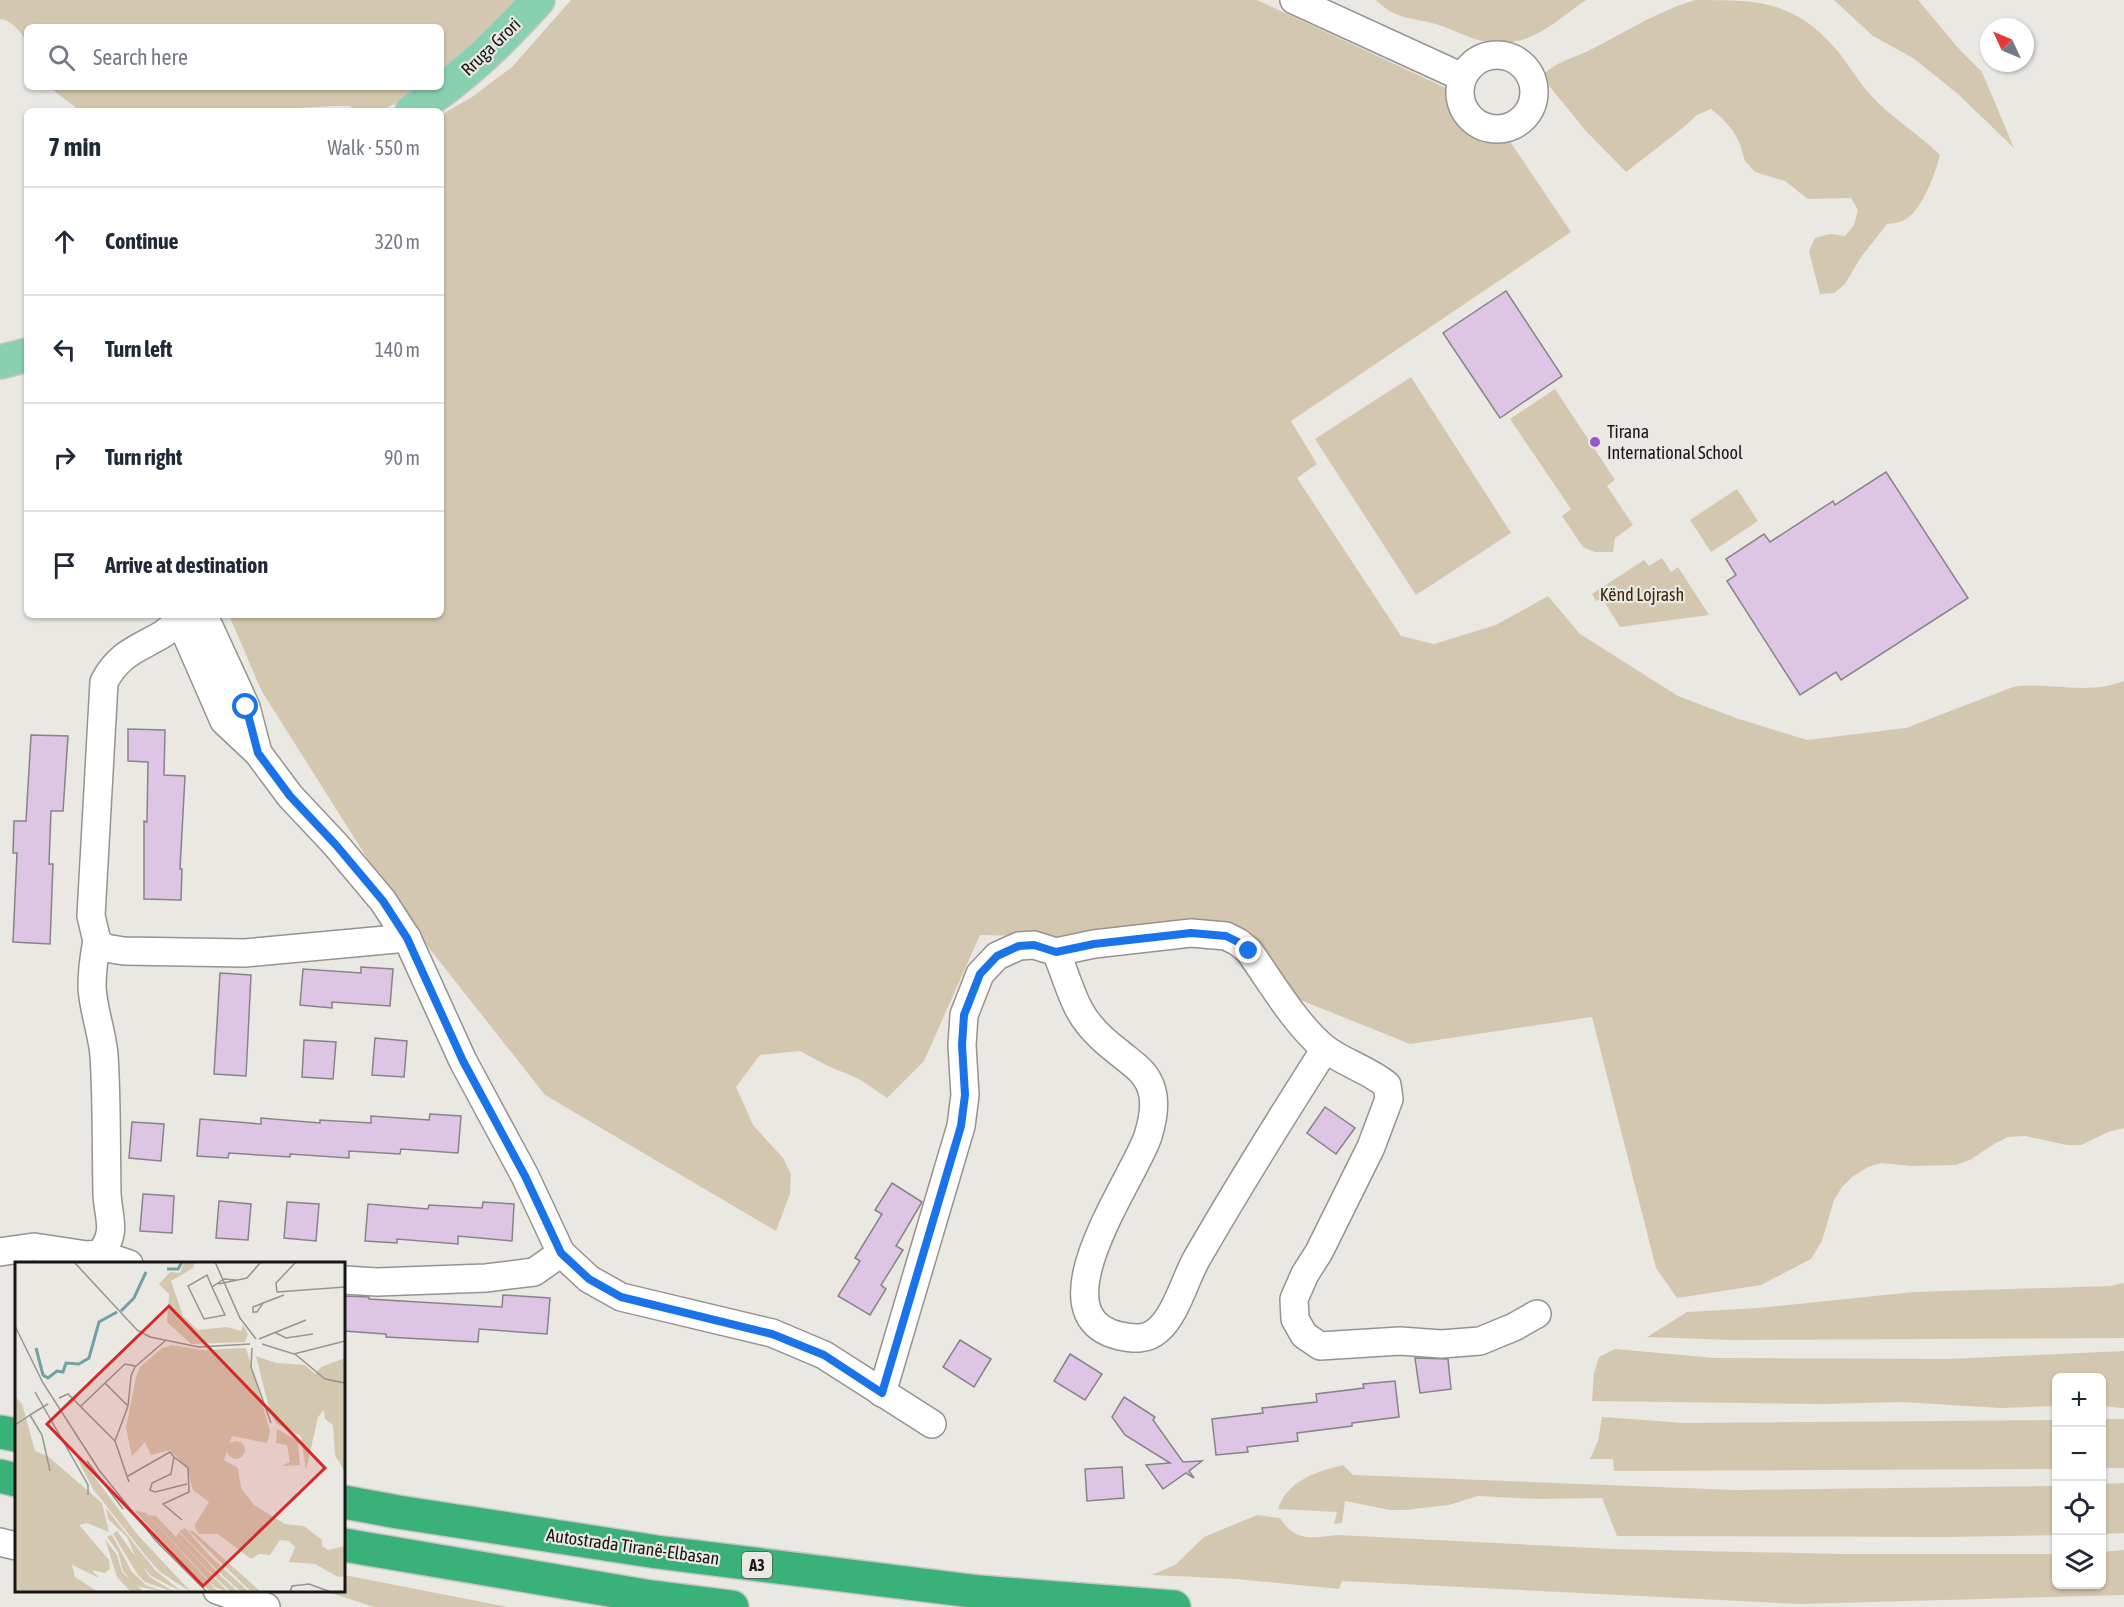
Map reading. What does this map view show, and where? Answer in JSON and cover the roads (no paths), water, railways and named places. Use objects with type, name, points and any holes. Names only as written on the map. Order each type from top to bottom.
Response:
[{"type":"highway","points":[[0,1432],[15,1435]]},
{"type":"highway","points":[[0,1476],[15,1480]]},
{"type":"highway","name":"Autostrada Tiranë-Elbasan","points":[[345,1502],[657,1552],[981,1592],[1174,1607]]},
{"type":"highway","points":[[345,1545],[645,1596],[732,1607]]},
{"type":"main road","name":"Rruga Grori","points":[[417,108],[447,88],[474,66],[538,0]]},
{"type":"main road","points":[[0,362],[24,356]]},
{"type":"street","points":[[1294,0],[1462,76]]},
{"type":"street","points":[[99,1254],[109,1243],[111,1228],[107,1195],[103,1042],[92,989],[92,966],[97,941],[91,916],[104,681],[118,660],[137,647],[165,633],[182,618]]},
{"type":"street","points":[[191,618],[186,634],[224,721],[258,753],[290,796],[336,845],[383,901],[407,938],[463,1061],[525,1176],[561,1253],[589,1279],[621,1297],[772,1334],[824,1355],[932,1424]]},
{"type":"street","points":[[204,618],[246,707],[258,753]]},
{"type":"street","points":[[882,1393],[961,1126],[965,1095],[962,1045],[964,1015],[980,974],[997,956],[1019,946],[1034,945],[1056,952],[1094,944],[1191,933],[1226,936],[1249,951],[1310,1034],[1325,1049],[1377,1076],[1387,1085],[1389,1099],[1371,1147],[1294,1299],[1295,1319],[1304,1335],[1320,1346],[1400,1341],[1440,1344],[1480,1341],[1514,1327],[1537,1314]]},
{"type":"street","points":[[97,941],[105,948],[124,951],[245,953],[407,938]]},
{"type":"street","points":[[1056,952],[1080,1011],[1117,1052],[1139,1068],[1152,1091],[1153,1116],[1148,1137],[1110,1213],[1085,1278],[1084,1302],[1090,1316],[1099,1326],[1118,1336],[1143,1339],[1158,1330],[1170,1314],[1191,1269],[1250,1166],[1325,1049]]},
{"type":"street","points":[[0,1252],[34,1247],[87,1255],[99,1254],[126,1262]]},
{"type":"street","points":[[345,1280],[377,1282],[443,1280],[534,1272],[561,1253]]},
{"type":"street","points":[[0,1542],[15,1546]]},
{"type":"street","points":[[223,1592],[266,1607]]},
{"type":"place","name":"Tirana International School","points":[[1595,442]]},
{"type":"park label","name":"Kënd Lojrash","points":[[1642,595]]}]
